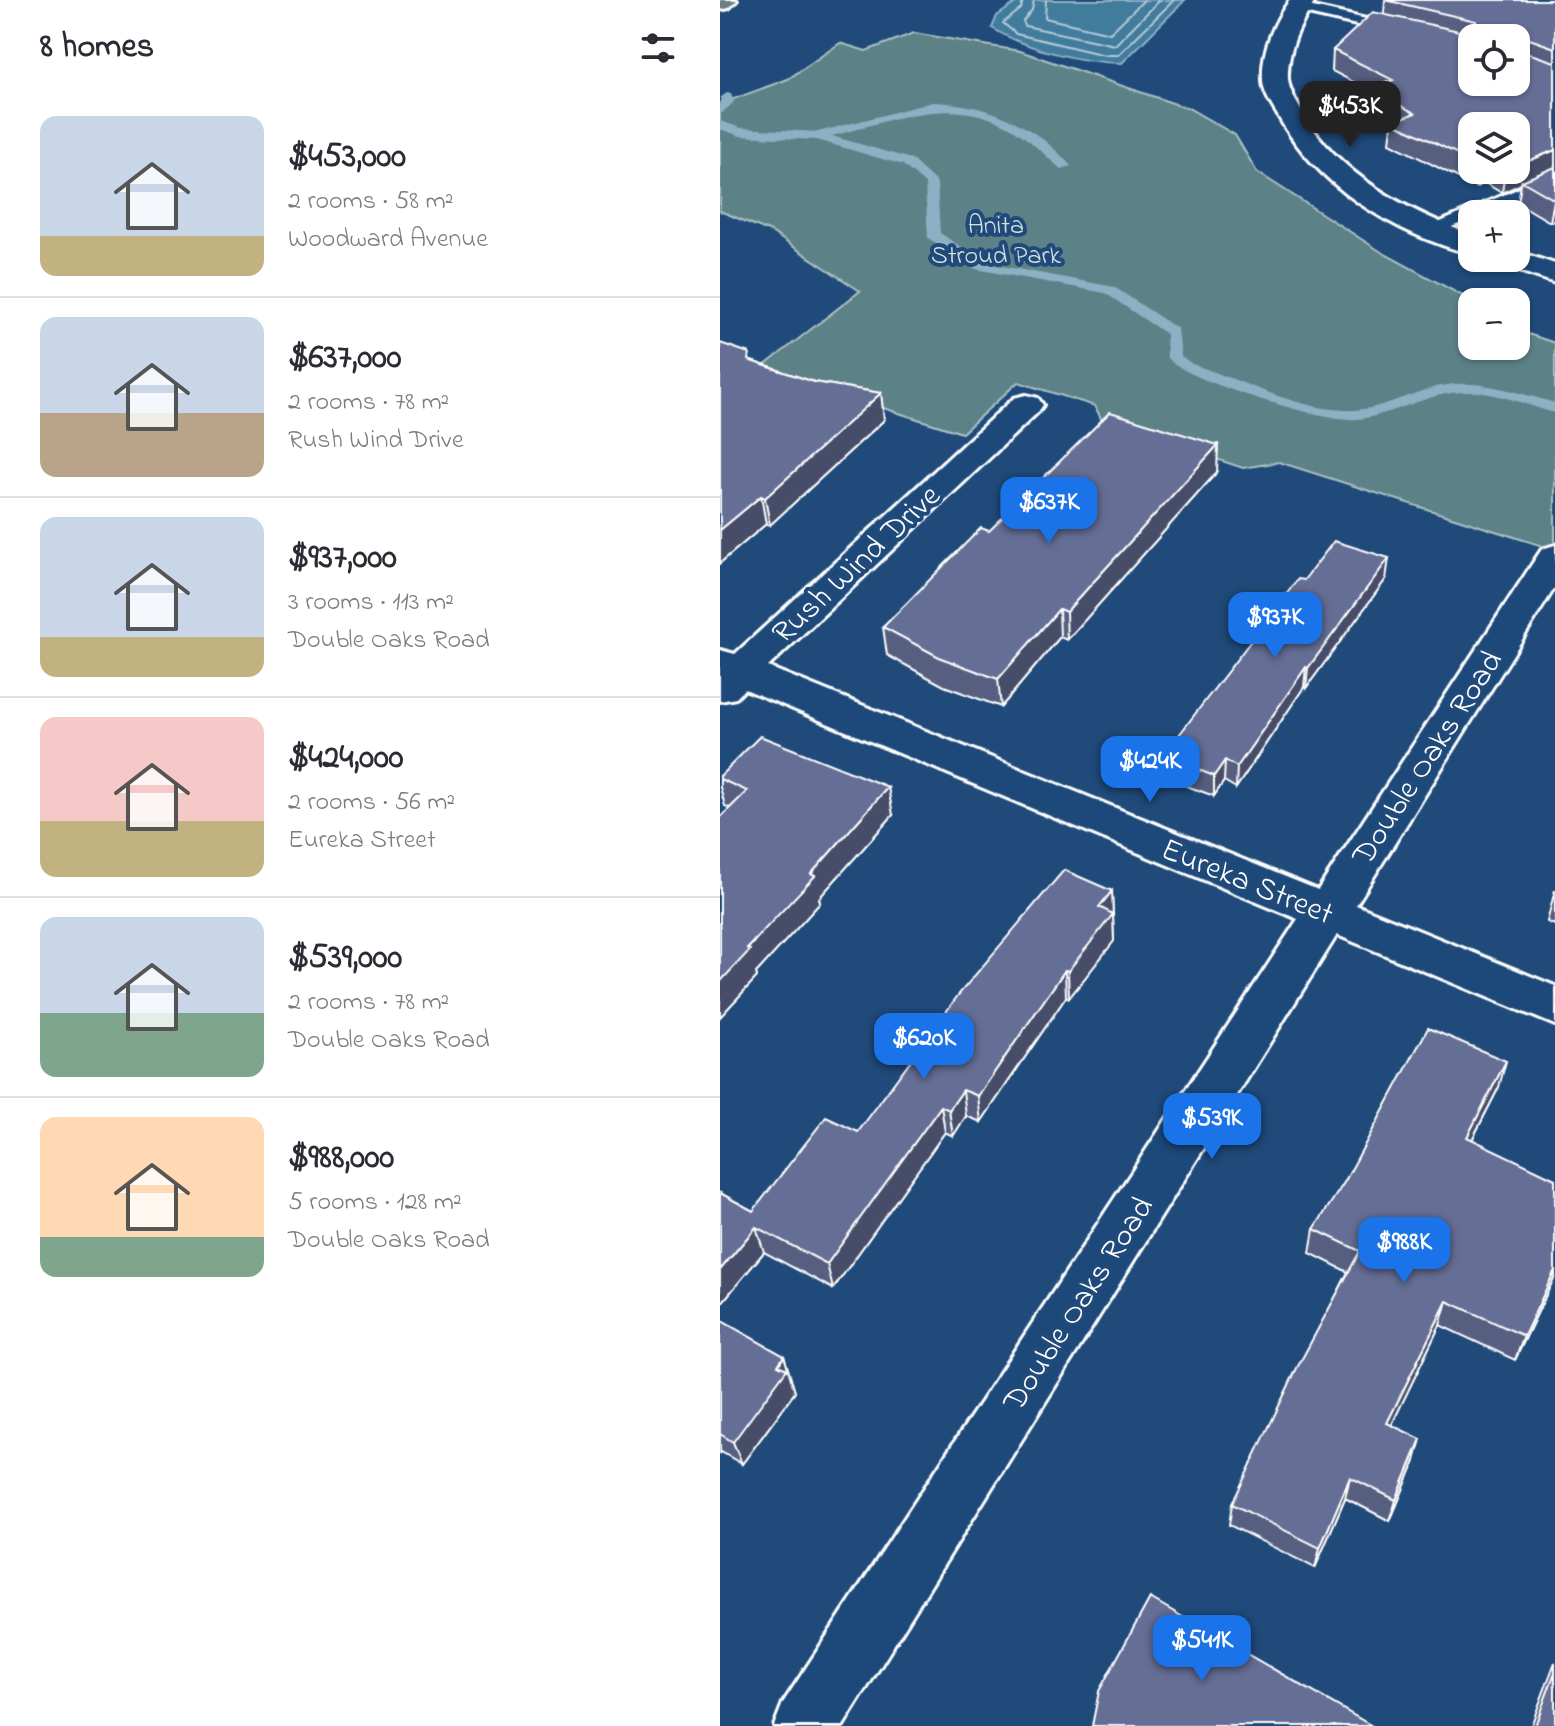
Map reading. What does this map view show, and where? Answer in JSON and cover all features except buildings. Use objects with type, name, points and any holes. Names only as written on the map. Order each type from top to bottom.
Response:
[{"type":"street","points":[[1300,4],[1280,45],[1276,83],[1293,120],[1319,157],[1371,198],[1431,230],[1458,240]]},
{"type":"street","points":[[1530,265],[1555,274]]},
{"type":"street","name":"Rush Wind Drive","points":[[727,674],[1026,405]]},
{"type":"street","name":"Double Oaks Road","points":[[806,1726],[1555,557]]},
{"type":"street","name":"Eureka Street","points":[[727,674],[1555,1006]]},
{"type":"lane","points":[[1300,4],[1408,32]]},
{"type":"lane","points":[[1431,230],[1555,178]]},
{"type":"green space","name":"Anita Stroud Park","points":[[914,33],[1020,51],[1190,109],[1235,135],[1257,172],[1383,253],[1458,293],[1458,360],[1530,360],[1530,335],[1555,343],[1555,550],[1279,462],[1243,468],[1102,421],[1095,406],[1018,382],[962,433],[760,369],[860,291],[771,232],[720,211],[720,104],[788,79],[840,43],[866,51]]},
{"type":"water","points":[[1020,0],[1185,0],[1122,63],[1055,53],[1005,36],[992,28],[997,16]]},
{"type":"waterway","points":[[720,111],[728,102],[727,97]]},
{"type":"waterway","points":[[818,136],[933,106],[963,108],[993,115],[1018,127],[1065,166]]},
{"type":"waterway","points":[[720,125],[740,132],[818,136]]},
{"type":"waterway","points":[[818,136],[907,162],[931,183],[933,235],[981,266],[1109,290],[1173,332],[1174,358],[1187,367],[1266,396],[1328,413],[1374,412],[1439,390],[1465,387],[1491,390],[1555,408]]}]
